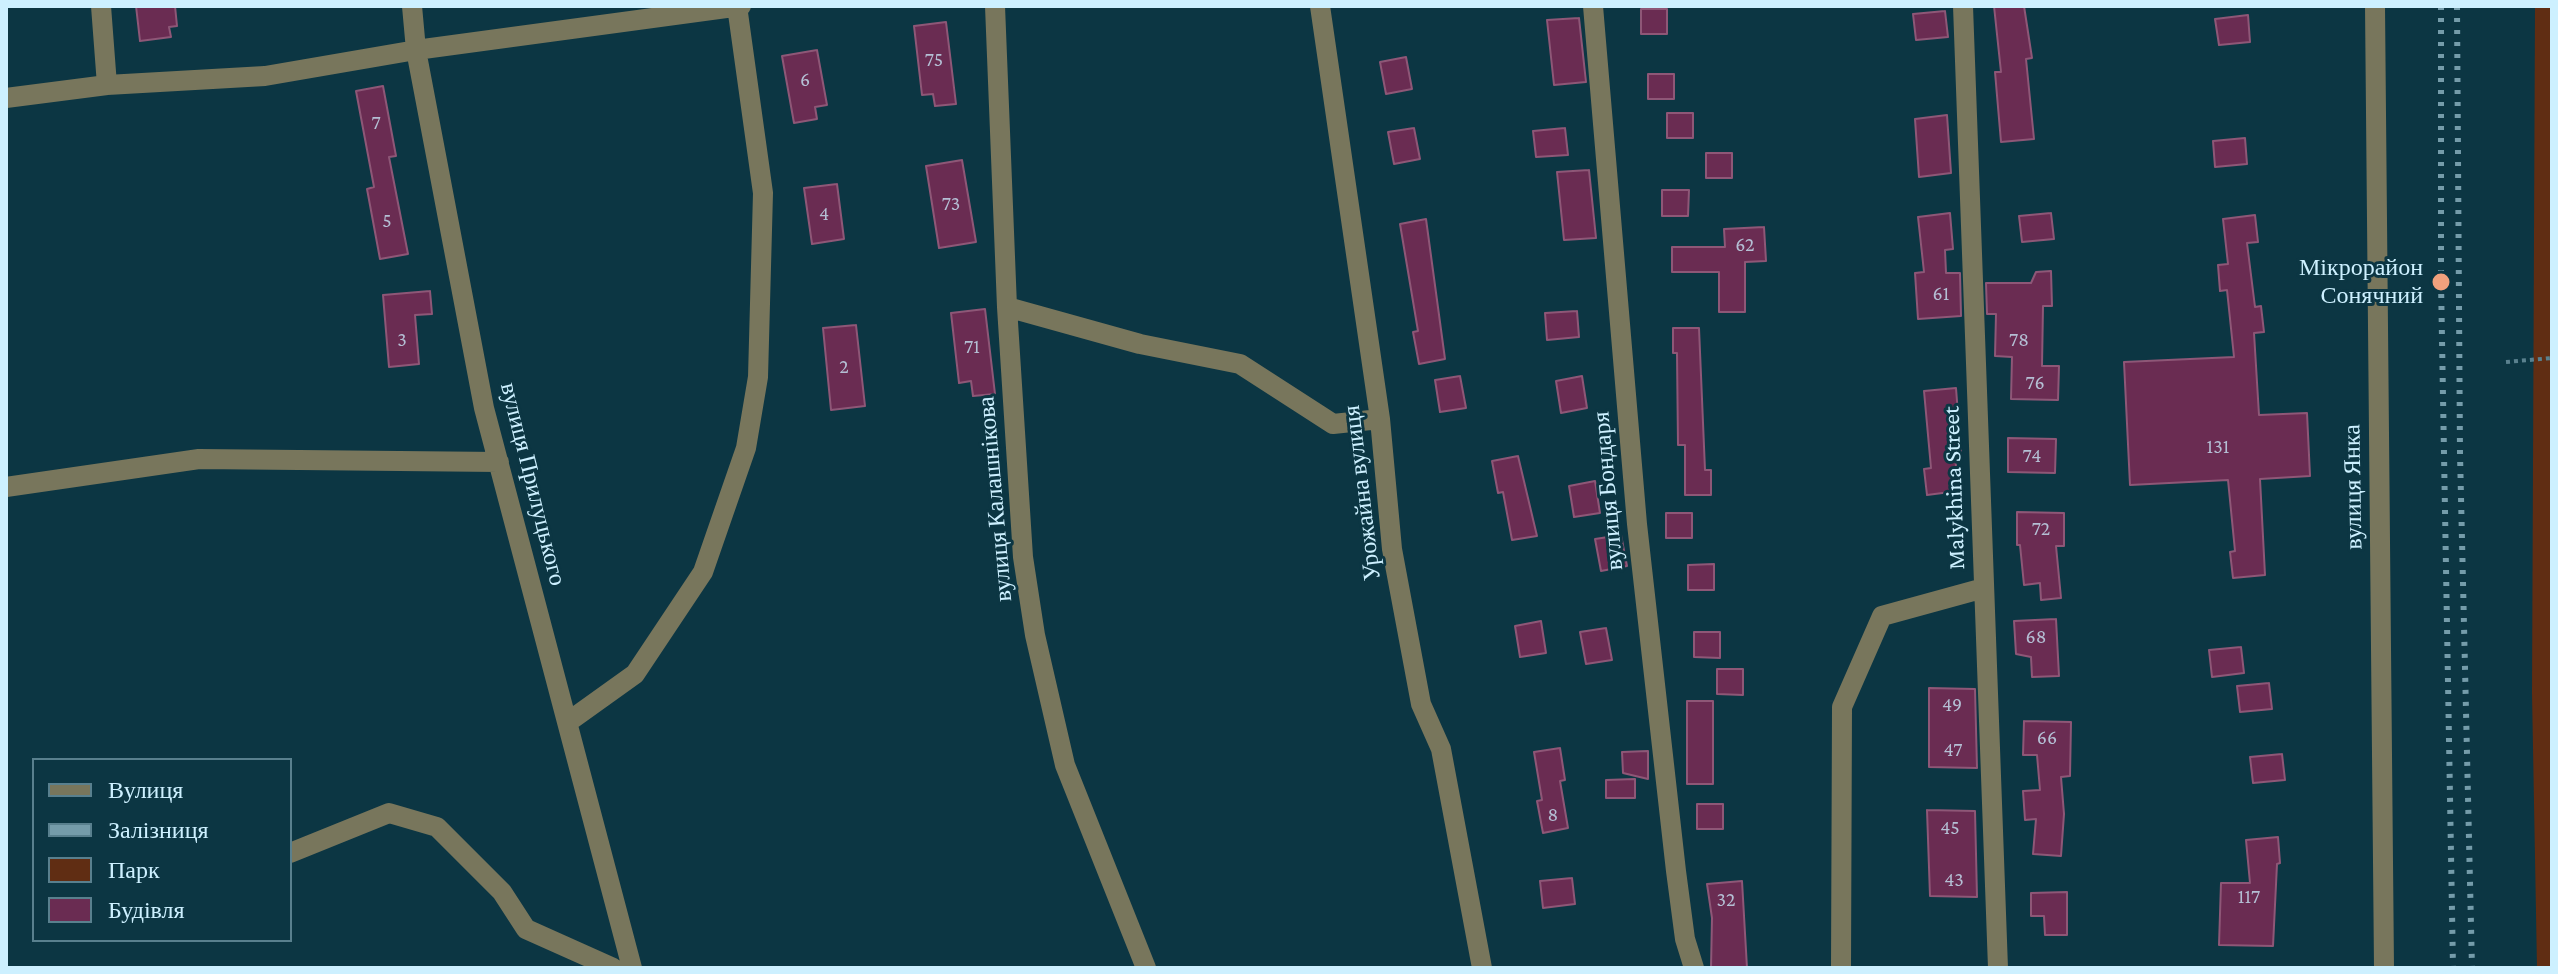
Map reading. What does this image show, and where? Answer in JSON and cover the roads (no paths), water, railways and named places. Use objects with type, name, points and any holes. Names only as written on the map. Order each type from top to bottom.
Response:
[{"type":"street","points":[[101,6],[107,85]]},
{"type":"street","name":"вулиця Прилуцького","points":[[412,6],[416,50],[484,408],[632,968]]},
{"type":"street","points":[[6,98],[107,85],[265,76],[416,50],[739,6],[763,193],[758,377],[746,448],[703,572],[635,674],[568,722]]},
{"type":"street","name":"вулиця Калашнікова","points":[[995,6],[1007,307],[1023,557],[1048,698],[1065,765],[1146,968]]},
{"type":"street","name":"Урожайна вулиця","points":[[1320,6],[1380,419],[1392,549],[1421,704],[1441,749],[1482,968]]},
{"type":"street","name":"вулиця Бондаря","points":[[1593,6],[1638,540],[1676,871],[1685,939],[1694,968]]},
{"type":"street","name":"Malykhina Street","points":[[1963,6],[1998,968]]},
{"type":"street","name":"вулиця Янка","points":[[2375,6],[2384,968]]},
{"type":"street","points":[[1007,307],[1140,344],[1240,364],[1333,424],[1380,419]]},
{"type":"street","points":[[6,487],[199,459],[499,462]]},
{"type":"street","points":[[1841,968],[1842,707],[1882,616],[1984,588]]},
{"type":"street","points":[[292,852],[389,813],[437,827],[502,892],[526,929],[613,968]]},
{"type":"railway","points":[[2441,6],[2441,282],[2453,968]]},
{"type":"railway","points":[[2457,6],[2460,454],[2472,968]]},
{"type":"place","name":"Мікрорайон Сонячний","points":[[2441,282]]}]
